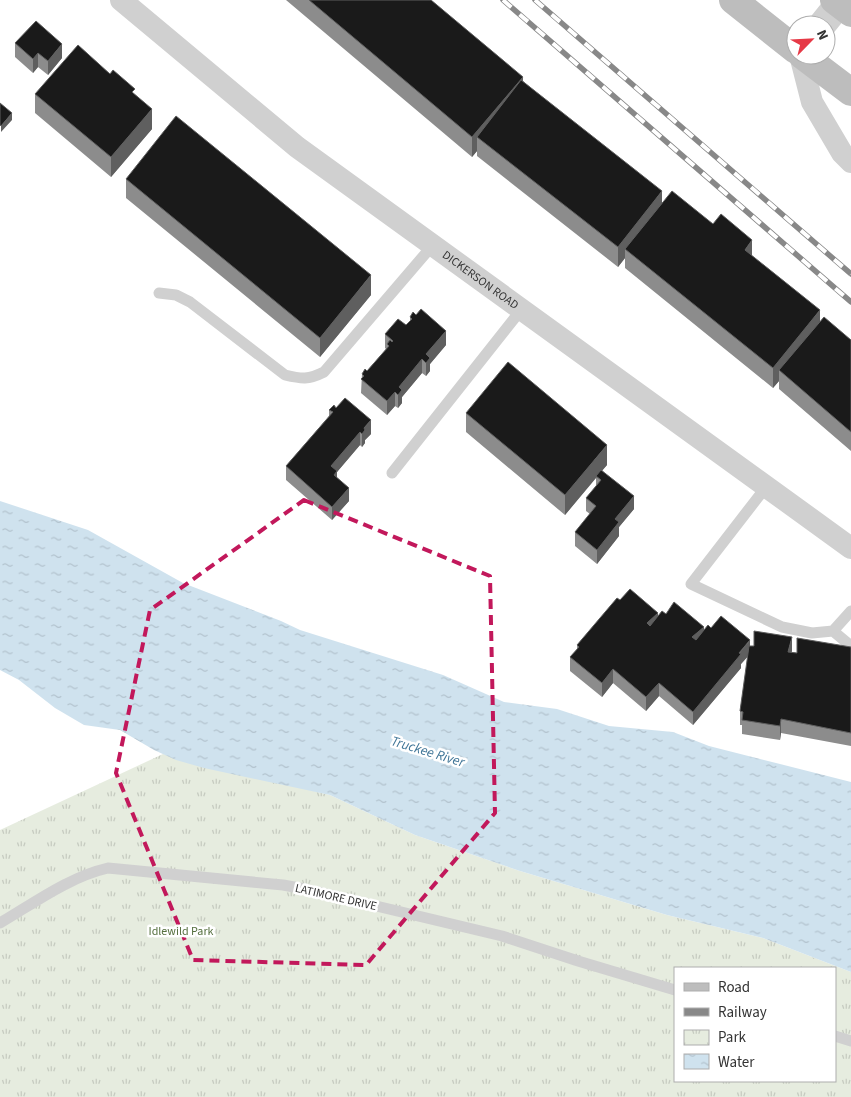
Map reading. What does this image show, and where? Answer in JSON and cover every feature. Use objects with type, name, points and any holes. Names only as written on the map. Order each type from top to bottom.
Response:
[{"type":"main road","points":[[733,0],[786,42]]},
{"type":"main road","points":[[815,65],[851,92]]},
{"type":"street","name":"DICKERSON ROAD","points":[[122,0],[297,147],[851,548]]},
{"type":"street","points":[[831,15],[841,4]]},
{"type":"street","points":[[803,65],[812,102],[842,153],[851,162]]},
{"type":"lane","points":[[159,293],[176,295],[190,302],[285,375],[304,379],[315,377],[324,372],[432,246]]},
{"type":"lane","points":[[392,473],[521,310]]},
{"type":"lane","points":[[766,487],[691,584],[782,628],[812,633],[833,631],[851,611]]},
{"type":"lane","points":[[833,631],[851,646]]},
{"type":"lane","name":"LATIMORE DRIVE","points":[[0,923],[76,879],[91,872],[108,868],[283,885],[305,888],[502,936],[674,990]]},
{"type":"lane","points":[[836,1036],[851,1041]]},
{"type":"highlighted area","points":[[304,500],[490,576],[495,813],[366,965],[193,960],[116,773],[150,610]]},
{"type":"green space","name":"Idlewild Park","points":[[163,754],[330,795],[415,835],[520,871],[667,915],[763,938],[851,972],[851,1097],[0,1097],[0,830]]},
{"type":"water","name":"Truckee River","points":[[0,501],[88,530],[183,583],[300,630],[443,675],[504,702],[557,709],[609,726],[673,732],[709,746],[851,782],[851,972],[763,938],[667,915],[520,871],[415,835],[330,795],[204,768],[176,760],[154,750],[120,730],[84,725],[55,708],[19,680],[0,670]]},
{"type":"building","points":[[309,0],[431,0],[523,77],[472,137]]},
{"type":"building","points":[[36,21],[62,44],[48,61],[38,53],[33,59],[15,43]]},
{"type":"building","points":[[78,45],[110,74],[113,70],[135,89],[132,92],[152,109],[111,157],[35,94]]},
{"type":"building","points":[[521,80],[662,191],[618,247],[477,137]]},
{"type":"building","points":[[0,103],[12,113],[1,126],[0,125]]},
{"type":"building","points":[[176,116],[371,275],[320,338],[126,179]]},
{"type":"building","points":[[672,191],[713,224],[721,214],[752,240],[745,250],[820,310],[773,368],[625,249]]},
{"type":"building","points":[[421,309],[446,331],[426,354],[430,358],[426,363],[422,359],[399,387],[402,390],[398,395],[395,392],[387,401],[361,379],[364,376],[362,374],[365,369],[367,371],[389,346],[387,344],[390,340],[393,341],[385,334],[398,319],[406,325],[412,319],[410,317],[413,312],[416,315]]},
{"type":"building","points":[[824,317],[851,340],[851,432],[779,370]]},
{"type":"building","points":[[508,362],[607,445],[565,495],[466,413]]},
{"type":"building","points":[[345,398],[371,420],[364,428],[365,430],[362,434],[360,432],[331,466],[337,471],[334,475],[349,488],[332,507],[286,466],[333,412],[329,410],[334,405],[336,408]]},
{"type":"building","points":[[601,470],[634,496],[615,519],[619,522],[597,550],[575,532],[596,506],[586,498],[601,480],[596,476]]},
{"type":"building","points":[[630,589],[658,613],[647,623],[650,626],[662,611],[666,614],[674,602],[704,627],[692,637],[696,640],[708,625],[711,628],[721,616],[750,640],[739,653],[741,654],[693,712],[659,683],[646,697],[613,669],[602,683],[570,657],[579,647],[577,645],[617,598],[620,600]]},
{"type":"building","points":[[754,631],[792,637],[788,652],[797,653],[797,638],[851,647],[851,733],[781,719],[780,726],[742,720],[743,712],[740,711],[749,646],[754,646]]},
{"type":"railway","points":[[503,0],[851,302]]},
{"type":"railway","points":[[535,0],[851,274]]}]
